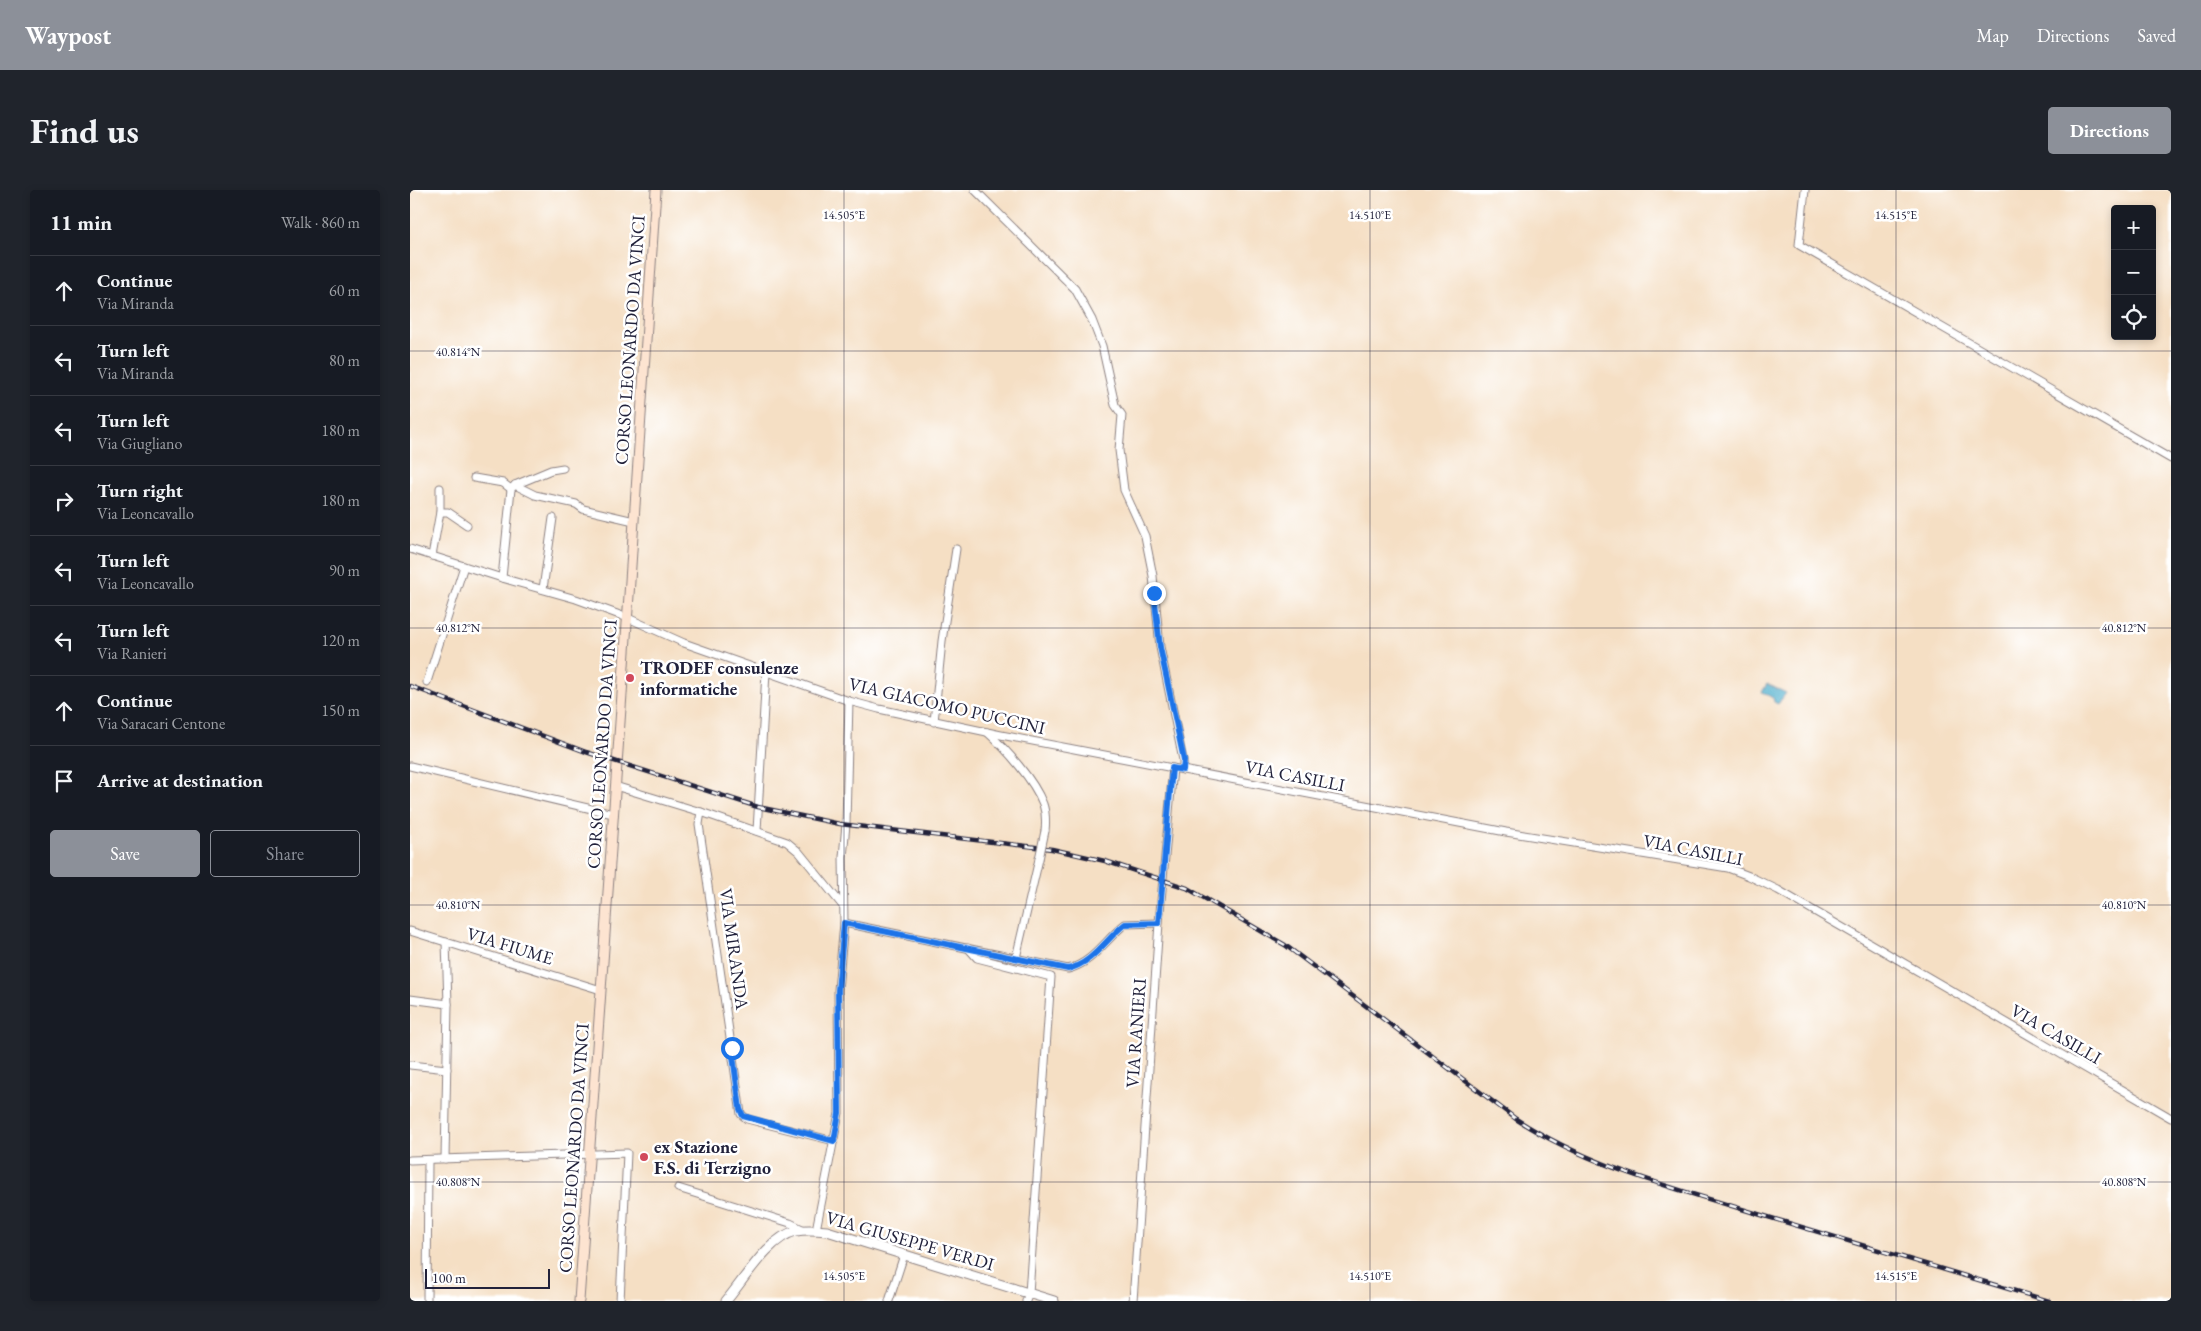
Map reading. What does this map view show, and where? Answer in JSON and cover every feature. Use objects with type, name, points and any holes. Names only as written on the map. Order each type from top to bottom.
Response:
[{"type":"main road","name":"CORSO LEONARDO DA VINCI","points":[[579,1301],[628,618],[656,190]]},
{"type":"street","points":[[975,190],[1075,289],[1092,320],[1102,346],[1115,405],[1122,415],[1119,450],[1124,490],[1145,536],[1153,576],[1160,647],[1184,760],[1183,770]]},
{"type":"street","points":[[1805,190],[1799,244],[2171,459]]},
{"type":"street","points":[[513,487],[551,470],[563,468]]},
{"type":"street","points":[[474,478],[503,483],[535,495],[576,504],[583,509],[634,521]]},
{"type":"street","points":[[502,578],[513,487]]},
{"type":"street","points":[[432,556],[440,512],[440,488]]},
{"type":"street","points":[[440,512],[448,512],[467,525]]},
{"type":"street","points":[[543,589],[553,518]]},
{"type":"street","name":"VIA GIACOMO PUCCINI","points":[[410,549],[543,589],[628,618],[713,654],[849,701],[934,722],[1183,770]]},
{"type":"street","points":[[934,722],[942,641],[956,549]]},
{"type":"street","points":[[427,682],[464,566]]},
{"type":"street","points":[[757,831],[766,672]]},
{"type":"street","points":[[816,1230],[839,1113],[838,990],[844,923],[842,905],[849,701]]},
{"type":"street","points":[[987,732],[998,742],[1036,789],[1044,805],[1045,831],[1016,958]]},
{"type":"street","points":[[410,766],[614,814]]},
{"type":"street","name":"VIA RANIERI","points":[[1134,1301],[1159,923],[1172,768]]},
{"type":"street","name":"VIA CASILLI","points":[[1183,770],[1506,832],[1728,868],[1778,890],[2171,1118]]},
{"type":"street","points":[[616,786],[778,838],[794,848],[842,905]]},
{"type":"street","name":"VIA MIRANDA","points":[[701,812],[699,824],[742,1114],[747,1119],[834,1141]]},
{"type":"street","points":[[844,923],[1068,969],[1080,966],[1089,960],[1125,924],[1159,923]]},
{"type":"street","name":"VIA FIUME","points":[[410,930],[601,990]]},
{"type":"street","points":[[445,1159],[448,1004],[446,942]]},
{"type":"street","points":[[968,948],[977,958],[1051,977],[1028,1297]]},
{"type":"street","points":[[410,999],[448,1004]]},
{"type":"street","points":[[410,1065],[447,1069]]},
{"type":"street","points":[[410,1160],[589,1156],[626,1153],[620,1301]]},
{"type":"street","points":[[427,1301],[428,1160]]},
{"type":"street","points":[[678,1188],[790,1223],[804,1230]]},
{"type":"street","name":"VIA GIUSEPPE VERDI","points":[[726,1301],[773,1243],[789,1234],[804,1230],[816,1230],[827,1231],[904,1255],[1028,1297],[1054,1301]]},
{"type":"street","points":[[889,1301],[904,1255]]},
{"type":"water","points":[[1767,684],[1786,693],[1778,704],[1774,702],[1773,698],[1762,692]]},
{"type":"railway","points":[[410,686],[586,752],[758,807],[840,824],[1052,849],[1105,861],[1187,888],[1285,945],[1516,1119],[1544,1136],[1573,1150],[1633,1175],[1664,1185],[2049,1301]]},
{"type":"place","name":"TRODEF consulenze informatiche","points":[[630,678]]},
{"type":"place","name":"ex Stazione F.S. di Terzigno","points":[[644,1157]]},
{"type":"route","points":[[732,1048],[740,1095],[740,1109],[743,1116],[747,1119],[834,1141],[839,1113],[838,990],[844,923],[1068,969],[1080,966],[1089,960],[1125,924],[1136,922],[1159,923],[1172,768],[1183,770],[1184,760],[1160,647],[1154,593]]}]
